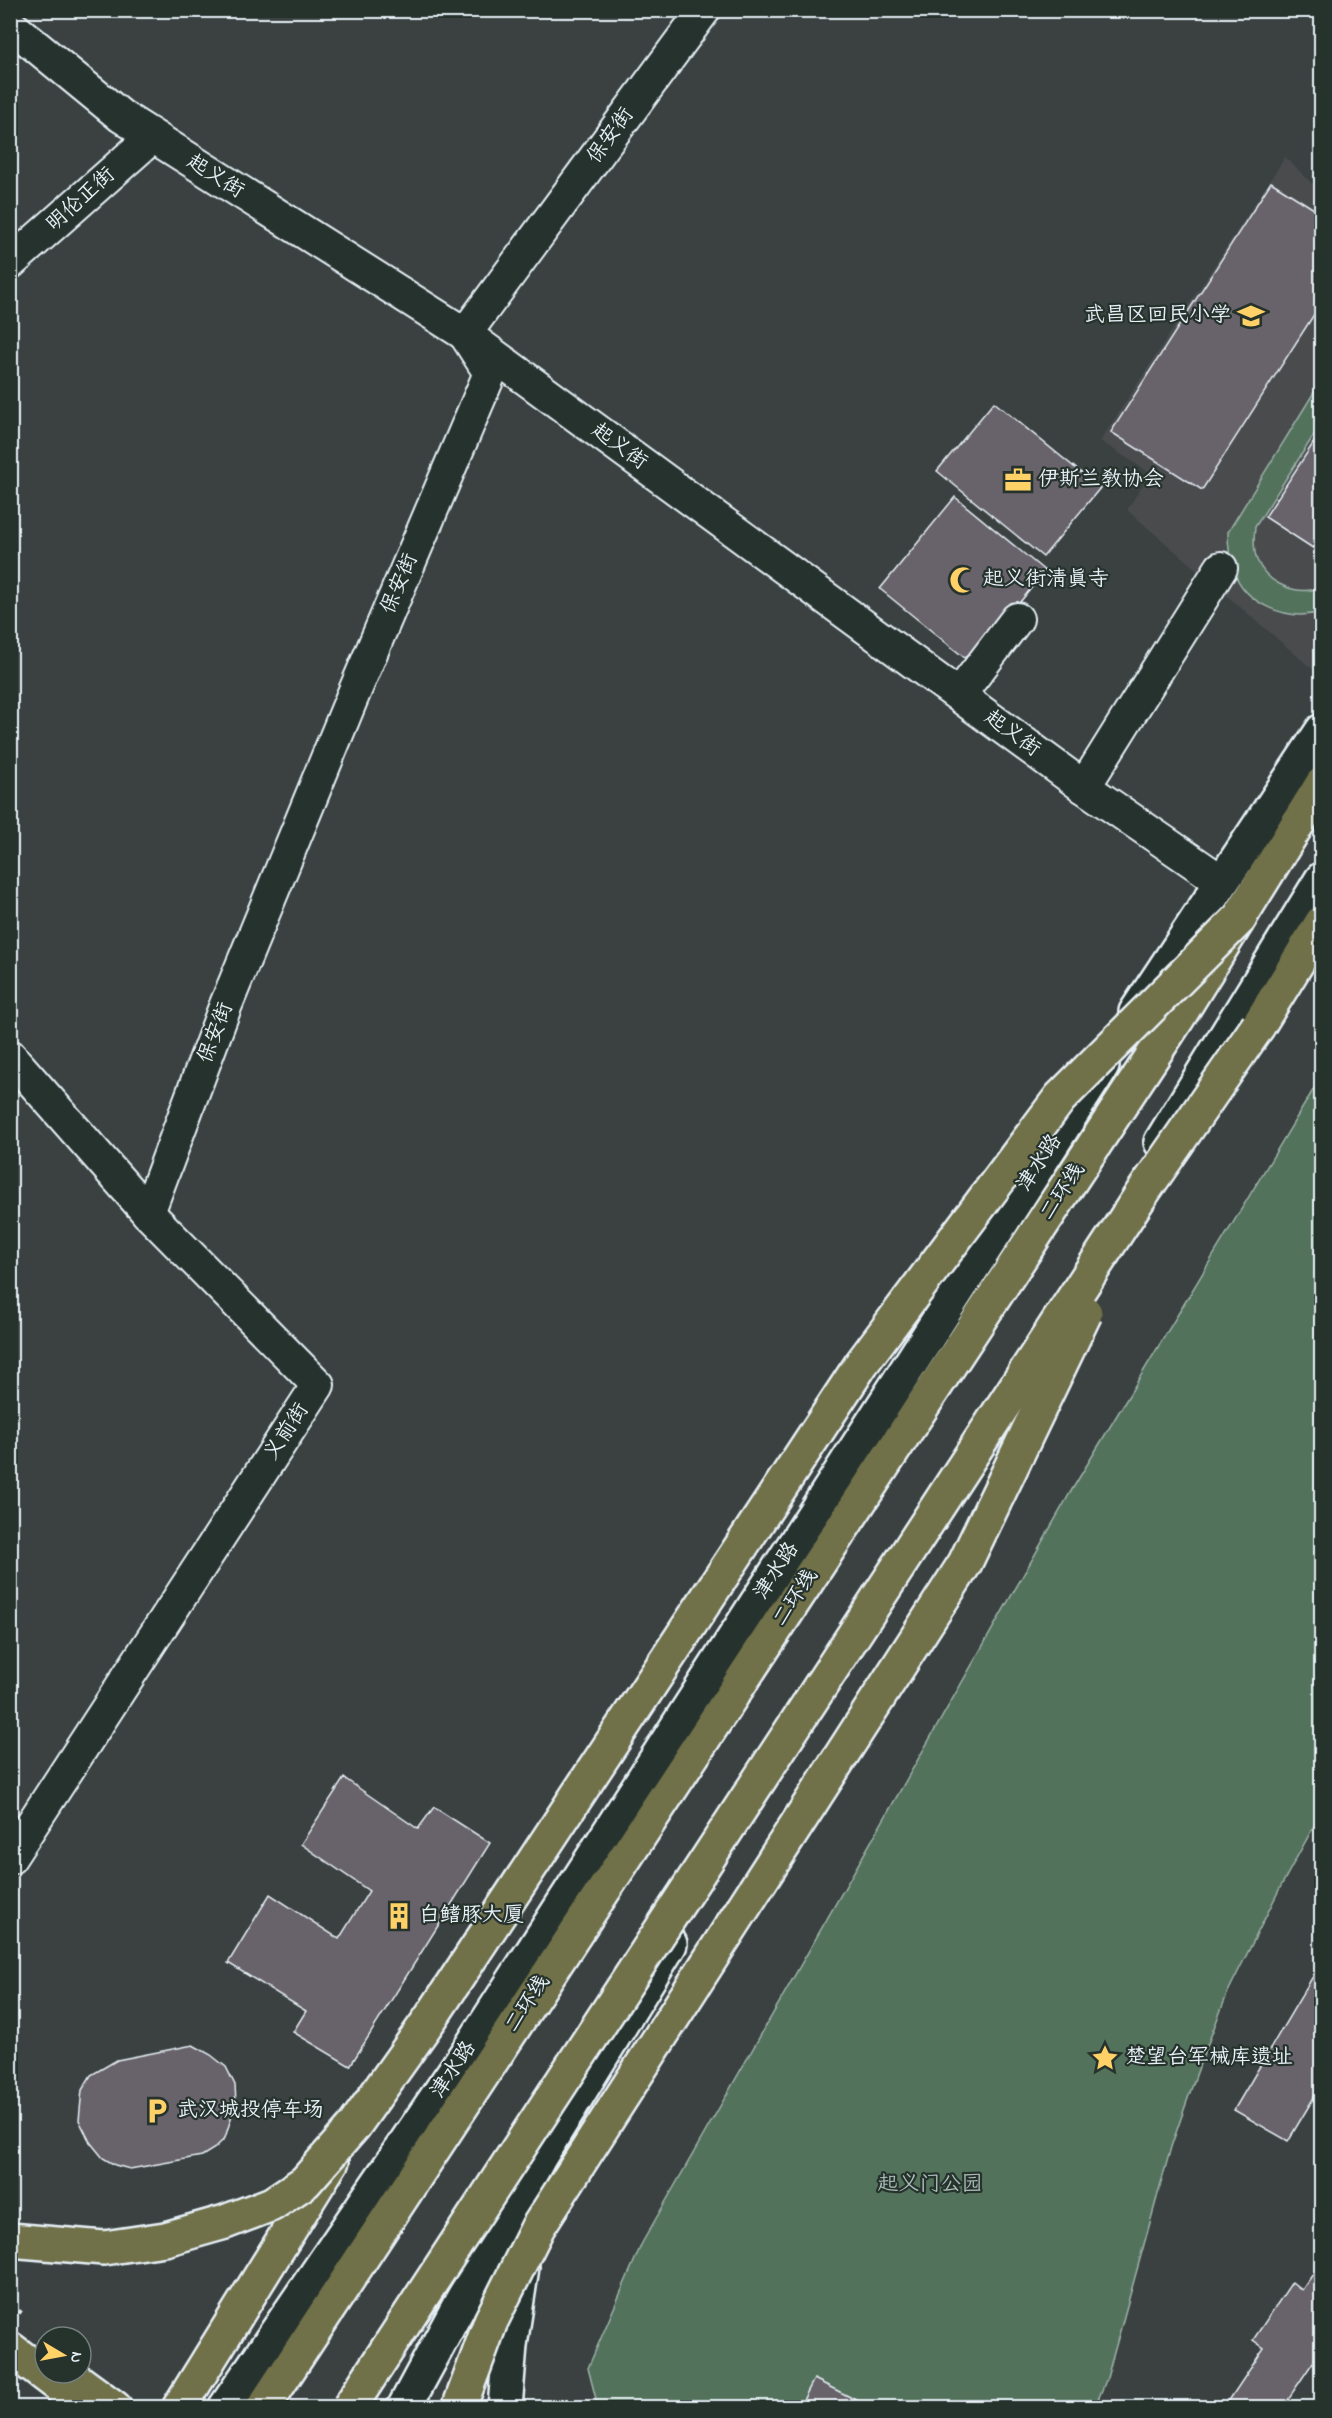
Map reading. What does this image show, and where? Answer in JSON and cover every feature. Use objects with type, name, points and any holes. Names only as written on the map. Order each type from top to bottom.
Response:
[{"type":"main road","name":"津水路","points":[[225,2408],[473,2044],[1221,881],[1322,730]]},
{"type":"main road","name":"二环线","points":[[263,2408],[1170,1029],[1322,784]]},
{"type":"main road","points":[[404,2408],[540,2156],[1322,879]]},
{"type":"main road","points":[[179,2408],[354,2126],[432,2016],[862,1364],[1060,1098],[1240,918]]},
{"type":"main road","points":[[349,2408],[1140,1195],[1258,1026],[1322,922]]},
{"type":"main road","points":[[459,2408],[491,2321],[538,2227],[965,1563],[1140,1195]]},
{"type":"main road","points":[[10,2240],[104,2248],[165,2239],[225,2222],[272,2204],[305,2182],[354,2126]]},
{"type":"main road","points":[[505,2408],[510,2345],[540,2156]]},
{"type":"main road","points":[[10,2332],[33,2349]]},
{"type":"main road","points":[[10,2349],[87,2408]]},
{"type":"main road","points":[[83,2385],[115,2408]]},
{"type":"street","name":"保安街","points":[[148,1213],[225,1007],[351,700],[490,373],[465,334],[704,10]]},
{"type":"street","name":"起义街","points":[[10,25],[121,116],[465,334],[1084,787],[1221,881]]},
{"type":"street","name":"明伦正街","points":[[10,263],[152,137]]},
{"type":"street","points":[[1084,787],[1221,568]]},
{"type":"street","points":[[958,695],[1017,619]]},
{"type":"street","name":"义前街","points":[[10,1056],[148,1213],[318,1385],[10,1858]]},
{"type":"shaded area","name":"武昌区回民小学","points":[[1285,157],[1321,192],[1322,668],[1318,674],[1127,510],[1150,473],[1100,441]]},
{"type":"green space","points":[[1321,381],[1321,424],[1255,527],[1254,544],[1257,560],[1268,576],[1293,589],[1312,590],[1321,587],[1321,612],[1294,614],[1268,607],[1247,592],[1233,569],[1228,532]]},
{"type":"green space","name":"起义门公园","points":[[1321,1077],[1321,1813],[1280,1888],[1228,1992],[1200,2064],[1171,2147],[1107,2378],[1095,2407],[598,2407],[588,2368],[642,2243],[1070,1493]]},
{"type":"building","points":[[1271,182],[1322,214],[1322,302],[1202,490],[1111,432]]},
{"type":"building","name":"伊斯兰教协会","points":[[994,402],[1100,488],[1043,557],[937,471]]},
{"type":"building","points":[[1322,430],[1322,554],[1265,517]]},
{"type":"building","name":"起义街清真寺","points":[[955,497],[1045,571],[971,663],[880,589]]},
{"type":"building","name":"白鳍豚大厦","points":[[344,1778],[418,1829],[434,1807],[490,1843],[350,2066],[293,2032],[306,2011],[228,1963],[270,1894],[339,1939],[369,1891],[301,1844]]},
{"type":"building","points":[[1322,1961],[1322,2084],[1288,2141],[1234,2110]]},
{"type":"building","name":"武汉城投停车场","points":[[193,2045],[226,2067],[235,2085],[236,2102],[225,2138],[202,2156],[130,2169],[115,2165],[103,2158],[90,2142],[79,2120],[82,2090],[91,2075],[117,2060]]},
{"type":"building","points":[[1322,2261],[1322,2349],[1282,2408],[1224,2408],[1264,2348],[1253,2340],[1292,2282],[1302,2290]]},
{"type":"building","points":[[814,2379],[872,2408],[799,2408]]},
{"type":"place","name":"武昌区回民小学","points":[[1251,316]]},
{"type":"place","name":"伊斯兰教协会","points":[[1018,480]]},
{"type":"place","name":"起义街清真寺","points":[[963,580]]},
{"type":"place","name":"白鳍豚大厦","points":[[399,1916]]},
{"type":"place","name":"楚望台军械库遗址","points":[[1105,2058]]},
{"type":"place","name":"武汉城投停车场","points":[[157,2111]]}]
